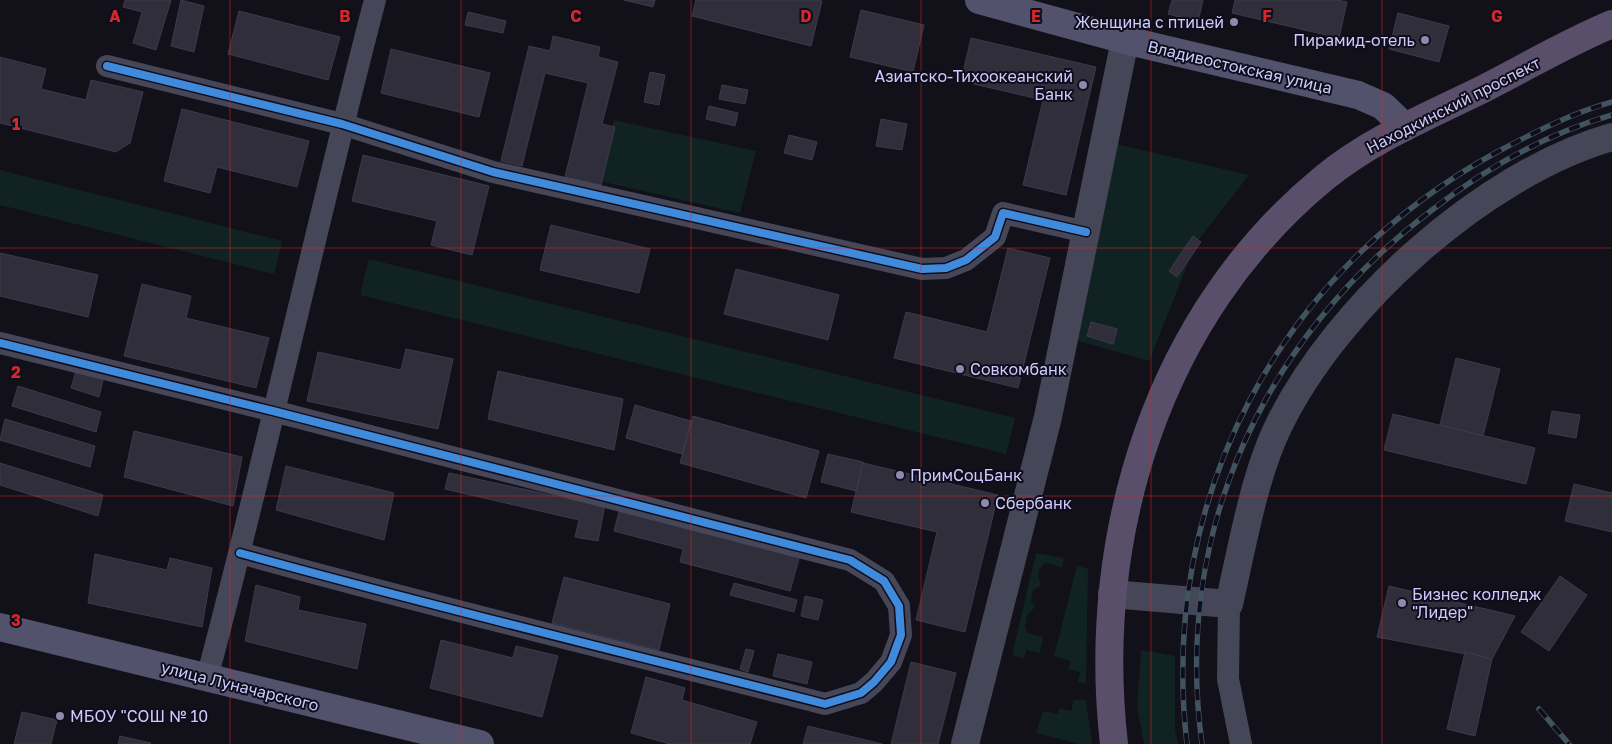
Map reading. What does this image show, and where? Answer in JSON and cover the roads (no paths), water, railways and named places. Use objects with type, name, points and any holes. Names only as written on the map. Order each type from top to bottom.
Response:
[{"type":"main road","name":"Владивостокская улица","points":[[989,1],[1125,40],[1358,96],[1383,106],[1405,127]]},
{"type":"main road","name":"Находкинский проспект","points":[[1114,744],[1109,680],[1112,594],[1125,517],[1142,448],[1163,392],[1191,336],[1221,290],[1258,243],[1291,207],[1326,176],[1368,148],[1405,127],[1612,24]]},
{"type":"main road","name":"улица Луначарского","points":[[0,627],[480,744]]},
{"type":"street","points":[[207,678],[240,553],[342,124],[375,0]]},
{"type":"street","points":[[965,744],[1048,417],[1125,40]]},
{"type":"street","points":[[107,66],[342,124],[493,172],[922,269],[946,268],[966,260],[994,238],[1003,213],[1086,232]]},
{"type":"street","points":[[1241,744],[1228,679],[1228,604],[1263,466],[1278,427],[1299,387],[1333,340],[1381,286],[1434,237],[1479,203],[1536,169],[1612,137]]},
{"type":"street","points":[[0,343],[273,411],[850,560],[884,580],[898,606],[901,635],[891,662],[874,682],[861,693],[824,704],[389,594],[240,553]]},
{"type":"street","points":[[1112,594],[1228,604]]},
{"type":"railway","points":[[1187,744],[1183,653],[1193,564],[1215,480],[1250,400],[1296,326],[1353,260],[1420,201],[1497,152],[1568,118],[1612,102]]},
{"type":"railway","points":[[1202,744],[1197,666],[1202,590],[1217,516],[1243,446],[1277,380],[1321,318],[1372,261],[1432,210],[1495,166],[1540,142],[1612,115]]},
{"type":"railway","points":[[1539,709],[1569,744]]},
{"type":"place","name":"Женщина с птицей","points":[[1234,22]]},
{"type":"place","name":"Пирамид-отель","points":[[1425,40]]},
{"type":"place","name":"Азиатско-Тихоокеанский Банк","points":[[1083,85]]},
{"type":"place","name":"Совкомбанк","points":[[960,369]]},
{"type":"place","name":"ПримСоцБанк","points":[[900,475]]},
{"type":"place","name":"Сбербанк","points":[[985,503]]},
{"type":"place","name":"Бизнес колледж \"Лидер\"","points":[[1402,603]]},
{"type":"place","name":"МБОУ \"СОШ № 10","points":[[60,716]]}]
